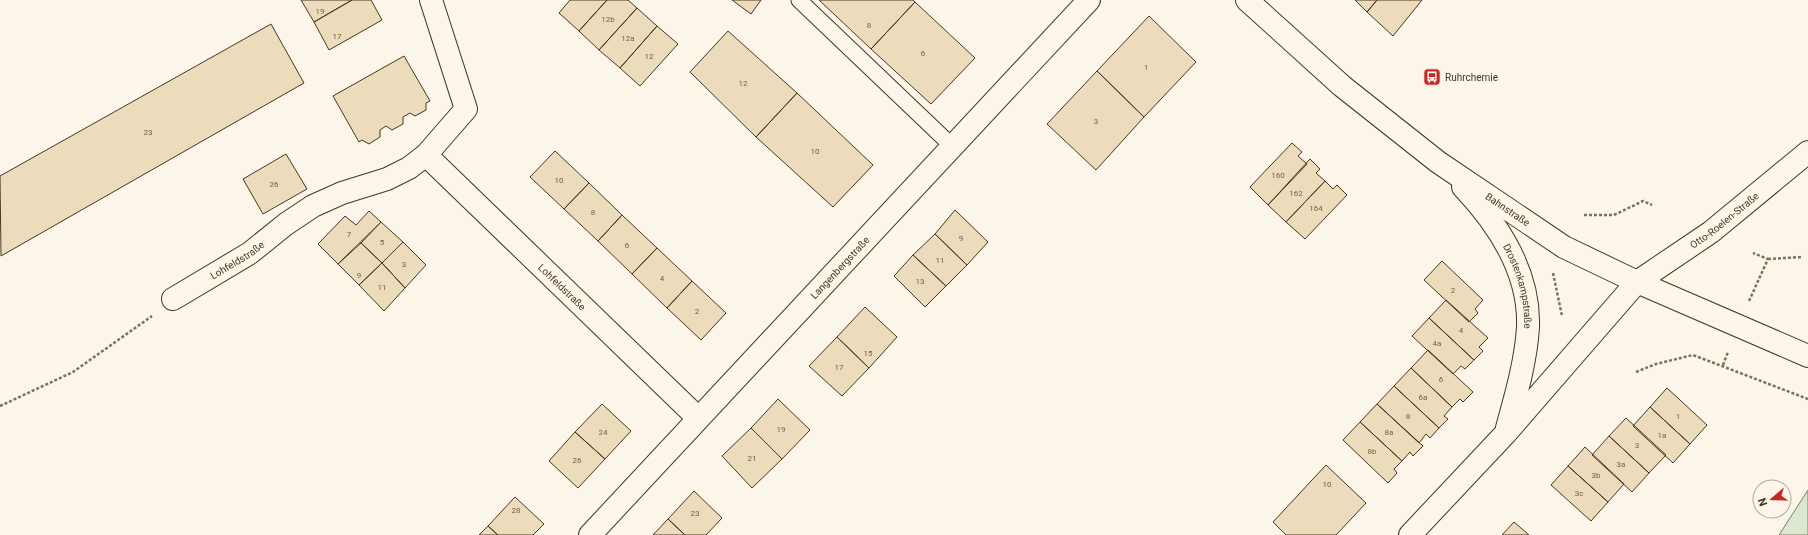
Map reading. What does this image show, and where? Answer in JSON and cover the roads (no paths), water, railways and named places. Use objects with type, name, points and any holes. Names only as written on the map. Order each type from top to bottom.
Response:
[{"type":"street","name":"Lohfeldstraße","points":[[173,299],[250,253],[286,224],[313,206],[342,193],[387,180],[409,168],[426,155],[466,109],[431,0]]},
{"type":"street","name":"Langenbergstraße","points":[[590,535],[1089,0]]},
{"type":"street","name":"Bahnstraße","points":[[1247,0],[1342,86],[1438,162],[1564,247],[1637,282],[1808,356]]},
{"type":"street","name":"Otto-Roelen-Straße","points":[[1637,282],[1711,232],[1808,152]]},
{"type":"street","name":"Lohfeldstraße","points":[[426,155],[698,418]]},
{"type":"street","name":"Drostenkampstraße","points":[[1438,162],[1469,194],[1497,229],[1511,251],[1520,274],[1526,296],[1528,326],[1519,383],[1506,433]]},
{"type":"street","name":"Drostenkampstraße","points":[[1410,535],[1506,433],[1637,282]]},
{"type":"lane","points":[[799,0],[952,146]]},
{"type":"place","name":"Ruhrchemie","points":[[1432,77]]}]
